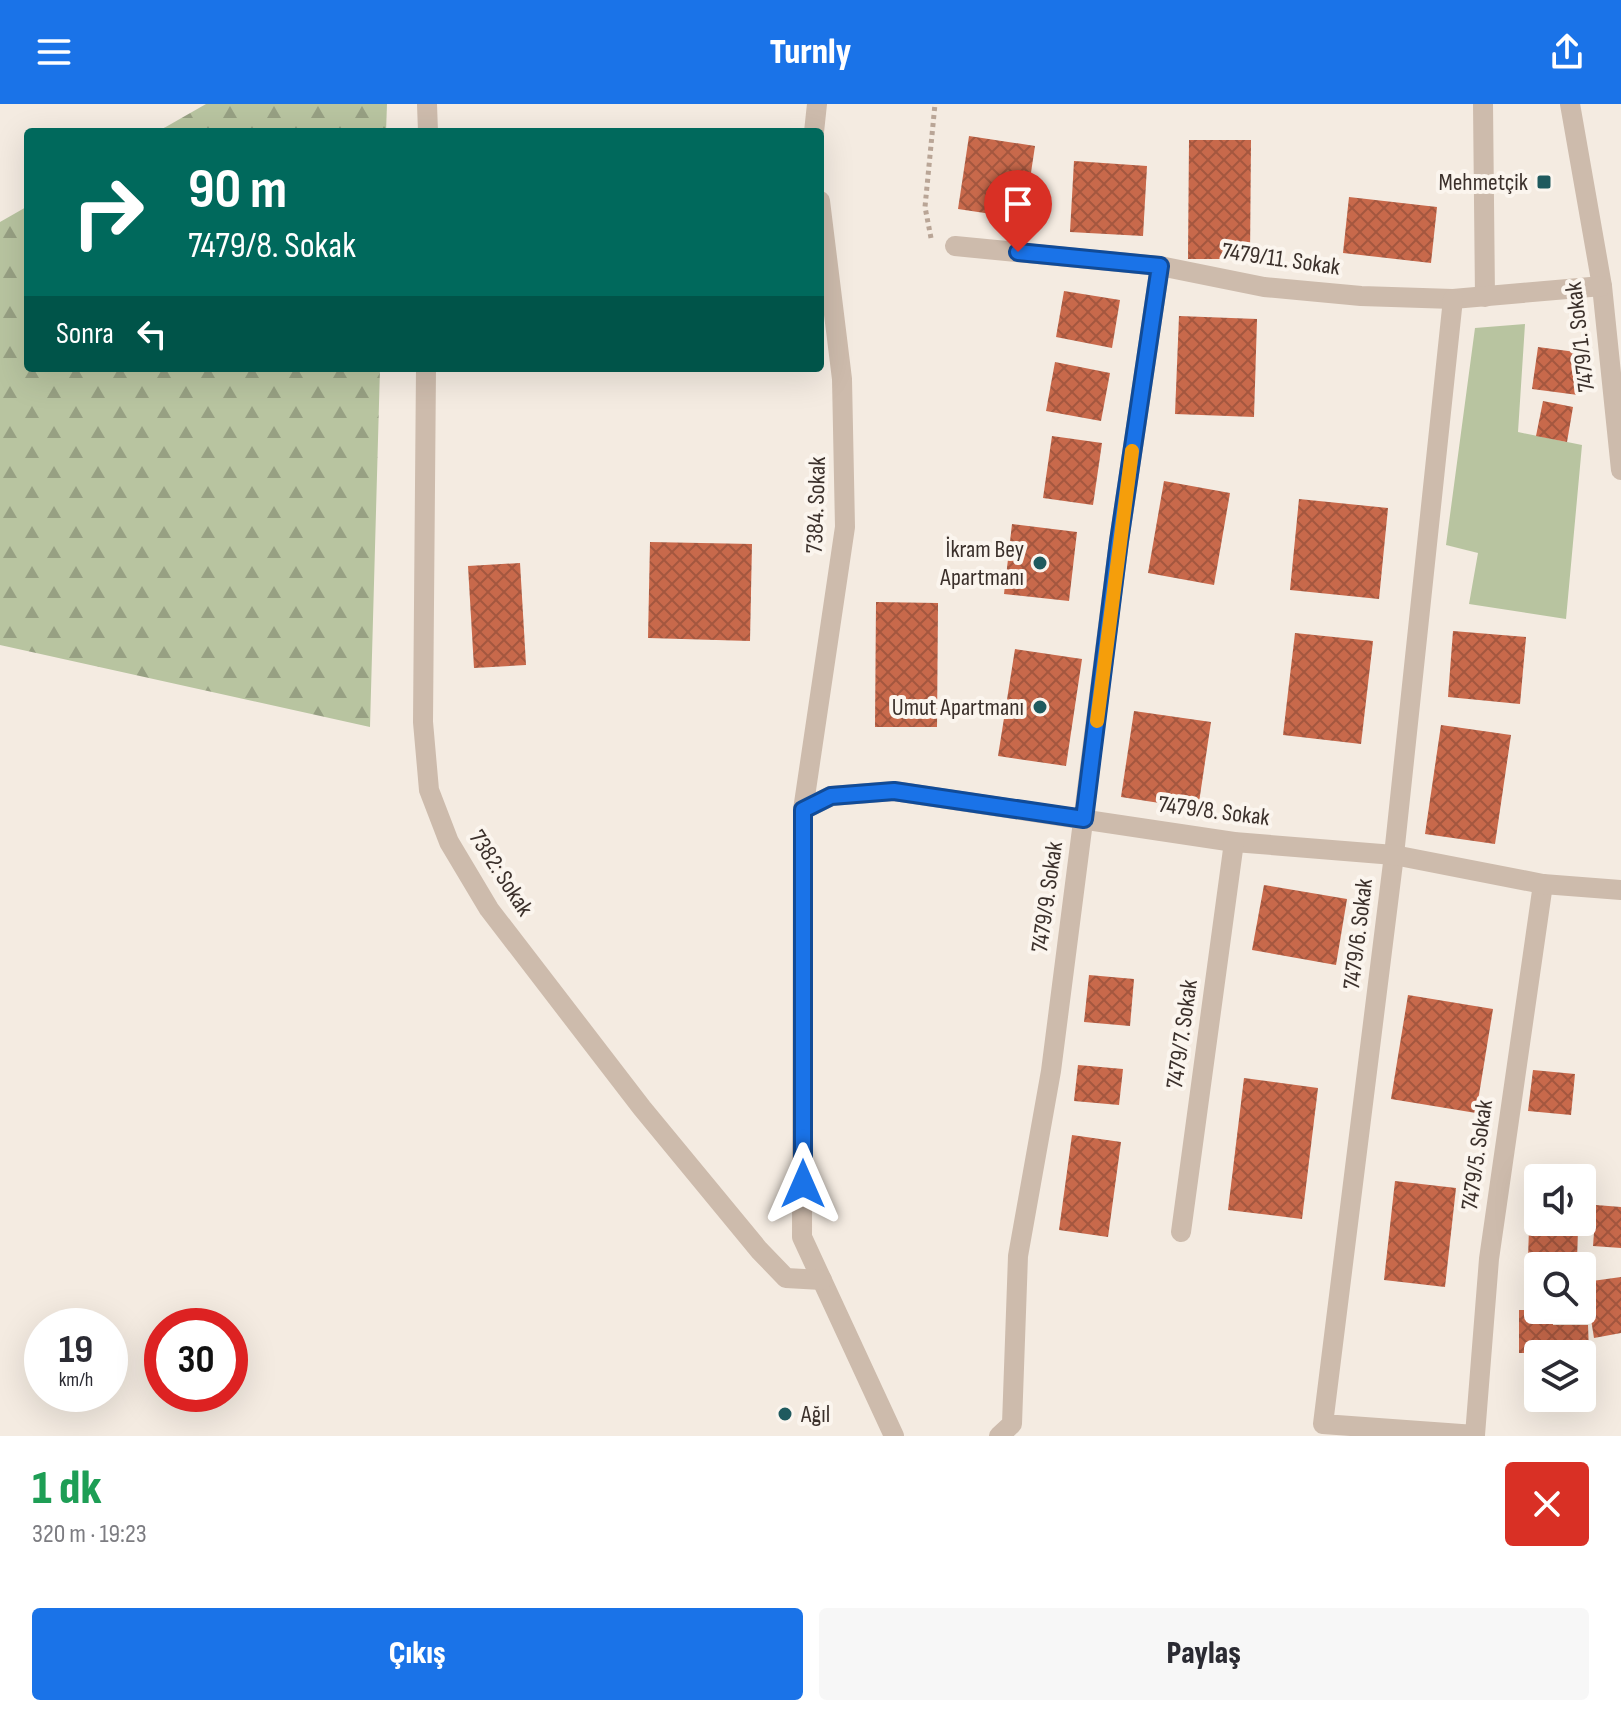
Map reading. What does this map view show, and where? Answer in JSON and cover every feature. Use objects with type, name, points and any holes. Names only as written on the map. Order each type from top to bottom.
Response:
[{"type":"street","points":[[427,104],[428,128]]},
{"type":"street","points":[[814,128],[817,104]]},
{"type":"street","points":[[1483,104],[1485,297]]},
{"type":"street","name":"7479/1. Sokak","points":[[1570,104],[1602,286],[1621,470]]},
{"type":"street","name":"7384. Sokak","points":[[803,810],[845,527],[842,379],[824,233]]},
{"type":"street","name":"7479/11. Sokak","points":[[955,246],[1160,266],[1264,287],[1361,296],[1453,299],[1602,286]]},
{"type":"street","name":"7479/9. Sokak","points":[[999,1436],[1012,1424],[1018,1256],[1051,1071],[1119,541],[1160,266]]},
{"type":"street","name":"7479/6. Sokak","points":[[1453,299],[1394,855],[1323,1424],[1475,1435]]},
{"type":"street","name":"7382: Sokak","points":[[426,372],[422,719],[429,790],[449,842],[489,909],[642,1108],[759,1250],[786,1278],[822,1280]]},
{"type":"street","name":"7479/8. Sokak","points":[[803,810],[831,796],[894,791],[1234,842],[1394,855],[1543,884],[1621,890]]},
{"type":"street","points":[[803,810],[802,1237],[894,1436]]},
{"type":"street","name":"7479/7. Sokak","points":[[1181,1232],[1234,842]]},
{"type":"street","name":"7479/5. Sokak","points":[[1475,1435],[1489,1259],[1543,884]]},
{"type":"path","points":[[935,104],[925,207],[933,245],[955,246]]},
{"type":"green space","points":[[206,104],[387,104],[386,128],[164,128]]},
{"type":"green space","points":[[24,208],[24,372],[380,372],[370,727],[0,645],[0,222]]},
{"type":"green space","points":[[1525,324],[1518,432],[1582,445],[1566,619],[1469,604],[1478,553],[1446,545],[1475,328]]},
{"type":"building","points":[[969,136],[1035,146],[1024,219],[958,209]]},
{"type":"building","points":[[1189,140],[1251,140],[1250,259],[1188,259]]},
{"type":"building","points":[[1074,161],[1147,166],[1143,236],[1070,232]]},
{"type":"building","points":[[1349,197],[1437,207],[1431,263],[1343,253]]},
{"type":"building","points":[[1064,291],[1120,300],[1112,348],[1056,337]]},
{"type":"building","points":[[1179,316],[1257,319],[1254,417],[1175,414]]},
{"type":"building","points":[[1538,347],[1583,353],[1578,395],[1532,389]]},
{"type":"building","points":[[1055,362],[1110,373],[1101,421],[1046,411]]},
{"type":"building","points":[[1543,401],[1573,407],[1567,442],[1536,436]]},
{"type":"building","points":[[1052,436],[1102,443],[1093,505],[1043,498]]},
{"type":"building","points":[[1164,481],[1230,493],[1214,585],[1148,573]]},
{"type":"building","points":[[1299,499],[1388,508],[1379,599],[1290,590]]},
{"type":"building","name":"İkram Bey Apartmanı","points":[[1012,524],[1077,532],[1069,601],[1004,594]]},
{"type":"building","points":[[650,542],[752,544],[750,641],[648,638]]},
{"type":"building","points":[[520,563],[526,665],[474,668],[468,566]]},
{"type":"building","points":[[876,602],[938,603],[937,727],[875,727]]},
{"type":"building","points":[[1453,631],[1526,637],[1520,704],[1448,697]]},
{"type":"building","points":[[1295,633],[1373,641],[1361,744],[1283,735]]},
{"type":"building","name":"Umut Apartmanı","points":[[1015,649],[1082,659],[1066,766],[998,756]]},
{"type":"building","points":[[1134,711],[1211,722],[1198,809],[1121,797]]},
{"type":"building","points":[[1441,725],[1511,735],[1495,844],[1425,834]]},
{"type":"building","points":[[1264,885],[1347,899],[1336,965],[1252,950]]},
{"type":"building","points":[[1089,975],[1134,979],[1130,1026],[1084,1022]]},
{"type":"building","points":[[1408,995],[1493,1009],[1476,1113],[1391,1099]]},
{"type":"building","points":[[1078,1065],[1123,1069],[1119,1105],[1074,1101]]},
{"type":"building","points":[[1533,1070],[1575,1074],[1571,1115],[1528,1111]]},
{"type":"building","points":[[1244,1078],[1318,1088],[1302,1219],[1228,1210]]},
{"type":"building","points":[[1072,1135],[1121,1142],[1108,1237],[1059,1230]]},
{"type":"building","points":[[1395,1181],[1456,1188],[1445,1287],[1384,1280]]},
{"type":"building","points":[[1596,1205],[1621,1207],[1621,1248],[1593,1246]]},
{"type":"building","points":[[1529,1236],[1578,1236],[1577,1252],[1528,1252]]},
{"type":"building","points":[[1621,1277],[1621,1333],[1594,1338],[1592,1324],[1596,1324],[1596,1280]]},
{"type":"building","points":[[1519,1310],[1524,1310],[1524,1324],[1588,1325],[1589,1340],[1524,1340],[1524,1353],[1519,1353]]},
{"type":"slow traffic","points":[[1097,721],[1132,451]]},
{"type":"place","name":"Mehmetçik","points":[[1544,182]]},
{"type":"place","name":"İkram Bey Apartmanı","points":[[1040,563]]},
{"type":"place","name":"Umut Apartmanı","points":[[1040,707]]},
{"type":"place","name":"Ağıl","points":[[785,1414]]},
{"type":"route","points":[[803,1184],[803,810],[831,796],[894,791],[1084,819],[1119,541],[1160,266],[1018,252]]}]
